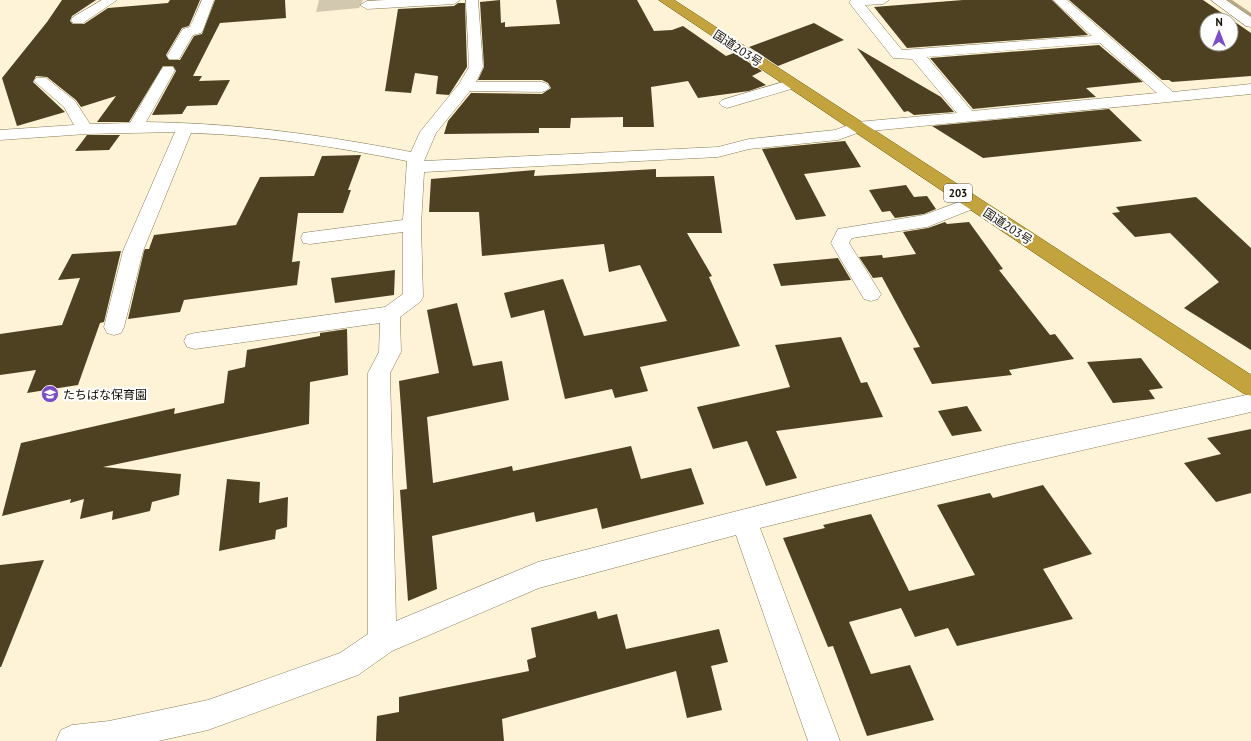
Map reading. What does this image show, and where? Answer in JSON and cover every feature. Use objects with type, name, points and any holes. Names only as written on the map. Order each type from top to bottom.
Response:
[{"type":"highway","name":"国道203号","points":[[665,0],[1251,387]]},
{"type":"street","points":[[78,20],[111,0]]},
{"type":"street","points":[[134,128],[188,32],[196,30],[208,0]]},
{"type":"street","points":[[367,5],[454,0]]},
{"type":"street","points":[[195,341],[390,314],[414,297],[412,225],[416,162],[428,132],[466,86],[476,67],[472,0]]},
{"type":"street","points":[[883,0],[856,2],[898,55],[1104,39]]},
{"type":"street","points":[[1059,0],[1171,98]]},
{"type":"street","points":[[1216,0],[1251,23]]},
{"type":"street","points":[[916,54],[969,117]]},
{"type":"street","points":[[41,81],[70,104],[85,129]]},
{"type":"street","points":[[727,103],[793,84]]},
{"type":"street","points":[[466,86],[542,87]]},
{"type":"street","points":[[0,136],[85,129],[185,128],[231,130],[336,142],[416,162],[718,152],[749,144],[838,135],[857,127],[1171,98],[1251,89]]},
{"type":"street","points":[[114,328],[133,251],[185,128]]},
{"type":"street","points":[[871,294],[840,243],[845,234],[927,221],[972,203]]},
{"type":"street","points":[[310,238],[412,225]]},
{"type":"street","points":[[382,640],[379,374],[390,352],[390,314]]},
{"type":"street","points":[[72,741],[109,736],[208,715],[348,665],[382,640],[538,575],[744,520],[1008,456],[1251,403]]},
{"type":"street","points":[[744,520],[824,741]]},
{"type":"shaded area","points":[[319,0],[363,0],[359,8],[316,12]]},
{"type":"building","points":[[62,0],[96,0],[72,16],[70,21],[73,24],[84,24],[108,8],[168,3],[170,0],[200,0],[189,26],[182,28],[166,55],[169,60],[180,60],[194,36],[202,34],[215,0],[285,0],[286,18],[220,23],[193,76],[202,76],[199,81],[230,80],[217,105],[187,106],[182,114],[152,115],[176,71],[173,66],[163,66],[129,122],[97,122],[116,96],[81,107],[76,100],[47,77],[36,76],[33,82],[65,112],[17,126],[2,78],[47,22]]},
{"type":"building","points":[[500,0],[501,23],[505,22],[505,27],[560,24],[556,0],[637,0],[654,31],[672,30],[683,26],[726,56],[734,53],[762,71],[752,76],[766,85],[749,91],[698,98],[688,81],[651,87],[654,127],[623,127],[623,117],[571,118],[570,128],[539,128],[539,133],[444,134],[448,121],[471,93],[542,94],[551,88],[548,83],[542,80],[478,80],[484,67],[480,2]]},
{"type":"building","points":[[963,0],[1052,0],[1088,35],[907,48],[874,7]]},
{"type":"building","points":[[1069,0],[1203,0],[1220,12],[1199,12],[1199,52],[1239,52],[1239,25],[1251,33],[1251,76],[1172,82],[1169,80],[1162,80]]},
{"type":"building","points":[[458,3],[465,3],[467,67],[449,95],[436,94],[438,76],[415,73],[411,93],[385,91],[398,9],[454,6]]},
{"type":"building","points":[[814,23],[844,40],[778,66],[749,47]]},
{"type":"building","points":[[1099,45],[1143,82],[1086,88],[1096,97],[973,109],[930,58]]},
{"type":"building","points":[[857,48],[941,97],[954,112],[914,115],[908,111],[904,112]]},
{"type":"building","points":[[1109,109],[1142,141],[983,158],[932,126]]},
{"type":"building","points":[[87,135],[120,135],[109,150],[75,151]]},
{"type":"building","points":[[845,141],[861,167],[804,174],[826,216],[796,220],[762,149]]},
{"type":"building","points":[[361,155],[348,190],[351,190],[343,213],[298,213],[292,262],[300,261],[297,285],[184,300],[180,312],[128,319],[144,251],[145,249],[149,249],[154,235],[236,225],[260,177],[314,176],[322,156]]},
{"type":"building","points":[[656,169],[656,177],[714,176],[722,233],[687,233],[712,276],[709,277],[740,346],[640,367],[648,391],[615,398],[612,389],[565,399],[544,310],[511,318],[504,293],[563,279],[584,336],[667,321],[640,265],[609,272],[604,244],[482,256],[479,212],[429,212],[431,179],[535,170],[534,176]]},
{"type":"building","points":[[906,185],[914,197],[927,196],[936,209],[924,214],[895,218],[890,211],[882,212],[869,190]]},
{"type":"building","points":[[1196,197],[1251,248],[1251,350],[1184,308],[1219,282],[1170,233],[1135,237],[1112,213],[1120,212],[1116,207]]},
{"type":"building","points":[[945,222],[947,224],[969,222],[1003,269],[999,270],[1050,335],[1055,334],[1074,359],[1009,370],[1012,375],[932,384],[913,348],[920,347],[882,277],[873,278],[859,257],[882,255],[883,258],[916,254],[903,232],[928,228]]},
{"type":"building","points":[[121,251],[104,322],[100,323],[78,385],[27,393],[36,370],[0,375],[0,334],[62,325],[80,278],[58,280],[72,254]]},
{"type":"building","points":[[838,258],[851,280],[781,286],[773,264]]},
{"type":"building","points":[[395,270],[394,295],[335,303],[331,278]]},
{"type":"building","points":[[457,303],[473,366],[502,361],[509,400],[427,417],[433,483],[512,466],[513,471],[631,446],[641,479],[691,468],[704,504],[602,529],[597,508],[536,522],[534,512],[432,536],[437,589],[408,601],[400,490],[407,489],[399,381],[439,373],[427,310]]},
{"type":"building","points":[[347,329],[348,375],[310,382],[309,424],[103,467],[181,474],[179,495],[152,502],[150,511],[112,520],[113,511],[80,519],[84,499],[70,503],[71,499],[2,516],[21,443],[175,408],[174,414],[224,403],[228,371],[245,367],[247,350],[320,336],[320,333]]},
{"type":"building","points":[[841,337],[861,383],[867,382],[883,417],[776,431],[797,478],[766,486],[747,441],[713,449],[697,407],[790,387],[775,345]]},
{"type":"building","points":[[1141,358],[1163,388],[1149,390],[1155,399],[1113,403],[1087,362]]},
{"type":"building","points":[[967,406],[982,431],[952,436],[938,411]]},
{"type":"building","points":[[1251,429],[1251,493],[1216,502],[1184,463],[1221,454],[1207,438]]},
{"type":"building","points":[[227,479],[260,482],[259,503],[288,497],[287,527],[276,530],[275,539],[219,551]]},
{"type":"building","points":[[1043,485],[1092,554],[1043,569],[1073,619],[957,646],[948,628],[915,637],[901,608],[849,622],[871,674],[910,665],[934,720],[867,736],[833,646],[828,647],[783,538],[825,528],[823,525],[871,514],[909,591],[975,575],[937,505],[990,493],[993,498]]},
{"type":"building","points":[[44,560],[1,667],[0,667],[0,565]]},
{"type":"building","points":[[596,611],[598,619],[617,614],[626,649],[719,629],[728,662],[711,666],[722,710],[687,718],[676,671],[502,719],[504,741],[376,741],[377,716],[399,712],[399,697],[529,671],[527,660],[536,657],[531,628]]},
{"type":"waterway","points":[[1228,0],[1251,15]]},
{"type":"place","name":"たちばな保育園","points":[[50,394]]}]
